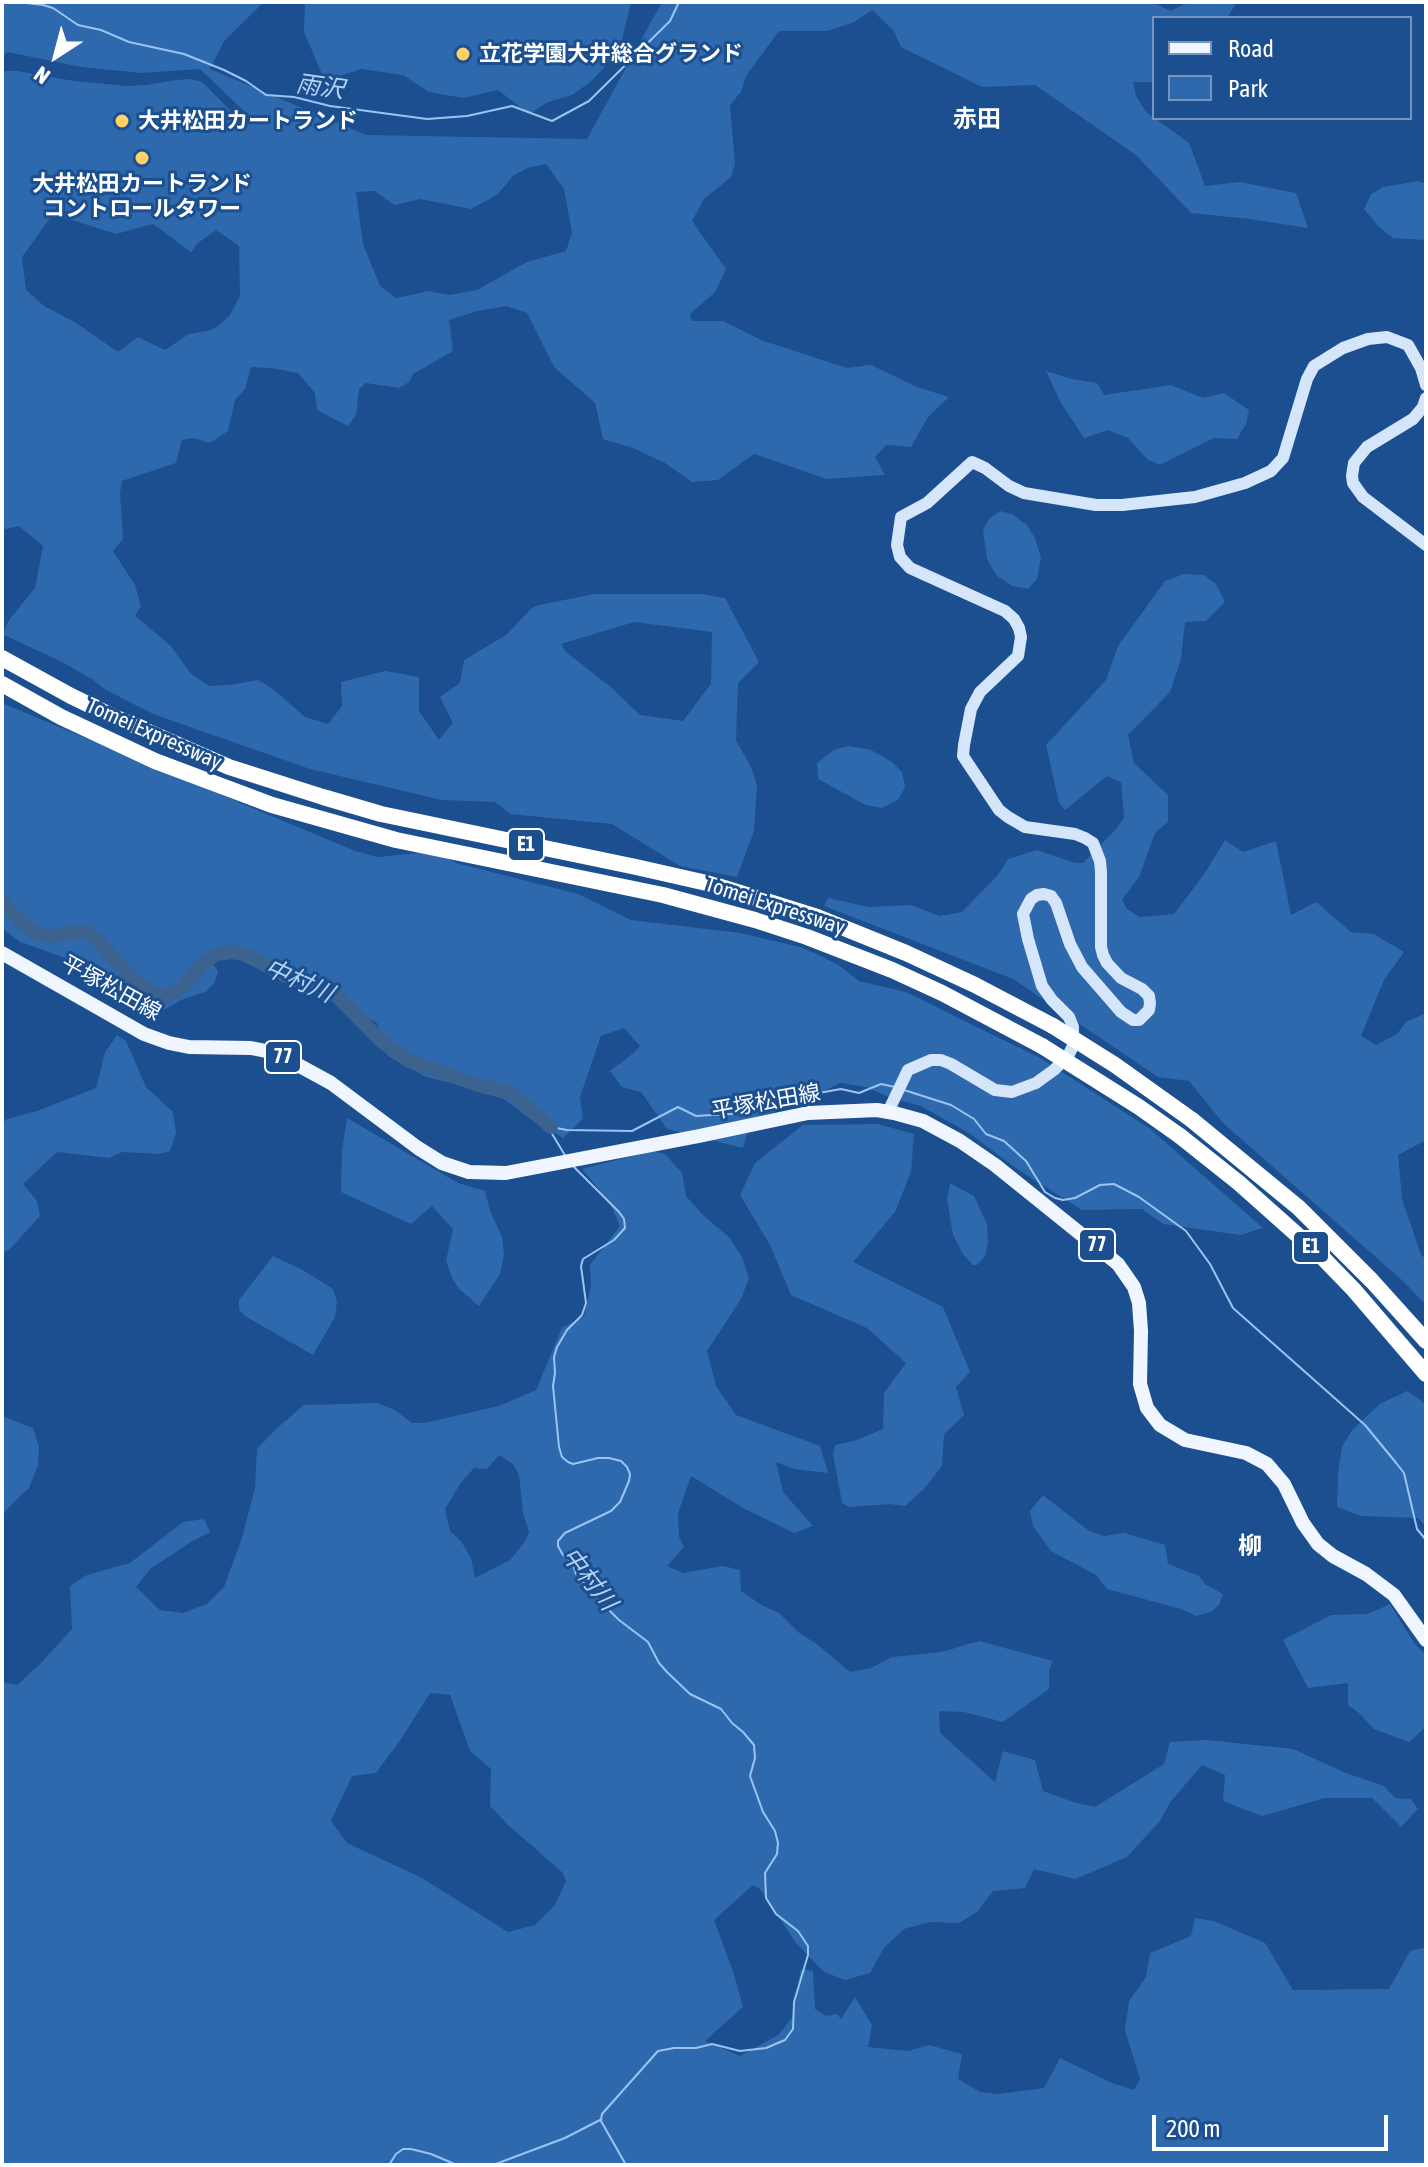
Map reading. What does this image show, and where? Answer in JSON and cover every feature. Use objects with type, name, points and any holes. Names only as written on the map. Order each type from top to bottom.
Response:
[{"type":"highway","name":"Tomei Expressway","points":[[2,658],[112,716],[229,767],[381,814],[711,884],[817,917],[975,985],[1053,1026],[1127,1073],[1192,1120],[1299,1208],[1426,1341]]},
{"type":"highway","name":"Tomei Expressway","points":[[2,684],[61,717],[155,761],[272,805],[396,840],[637,889],[755,920],[892,970],[1042,1046],[1180,1136],[1239,1183],[1321,1256],[1426,1374]]},
{"type":"main road","name":"平塚松田線","points":[[2,953],[144,1034],[189,1047],[251,1048],[276,1053],[331,1083],[442,1163],[469,1172],[489,1174],[555,1164],[808,1113],[888,1109],[923,1121],[960,1141],[1007,1174],[1118,1264],[1134,1287],[1139,1303],[1140,1384],[1152,1416],[1168,1431],[1185,1440],[1246,1453],[1267,1464],[1284,1484],[1303,1523],[1318,1544],[1394,1595],[1426,1640]]},
{"type":"street","points":[[888,1109],[908,1070],[931,1060],[941,1060],[995,1090],[1012,1092],[1036,1083],[1068,1056],[1073,1046],[1073,1027],[1069,1017],[1042,986],[1023,914],[1031,899],[1037,895],[1051,896],[1082,967],[1121,1012],[1133,1020],[1139,1020],[1149,1010],[1150,1003],[1149,996],[1121,978],[1103,955],[1100,861],[1093,843],[1075,834],[1025,827],[1008,817],[999,810],[963,756],[971,709],[980,692],[1018,656],[1019,628],[1005,611],[910,568],[900,557],[897,545],[901,517],[927,503],[972,462],[1024,493],[1096,505],[1195,497],[1245,483],[1271,471],[1283,458],[1307,379],[1314,366],[1343,348],[1368,339],[1387,337],[1408,345],[1417,359],[1426,385]]},
{"type":"street","points":[[1426,398],[1413,419],[1367,447],[1354,463],[1352,476],[1363,497],[1426,545]]},
{"type":"green space","points":[[2,2],[264,2],[224,41],[210,69],[366,135],[587,139],[662,2],[1153,2],[1170,11],[1189,2],[1237,2],[1228,16],[1152,16],[1152,82],[1133,82],[1136,96],[1152,120],[1157,120],[1189,143],[1205,186],[1239,182],[1296,193],[1308,228],[1191,213],[1136,155],[1035,85],[982,87],[901,47],[894,31],[872,10],[852,23],[827,31],[779,31],[746,76],[741,92],[730,105],[735,164],[731,177],[704,199],[692,221],[726,269],[715,292],[690,314],[692,321],[723,321],[761,340],[847,368],[871,365],[917,387],[949,397],[928,417],[911,447],[886,445],[875,457],[885,475],[827,479],[754,454],[718,480],[692,482],[665,463],[633,448],[603,439],[595,403],[554,367],[527,313],[507,306],[449,320],[453,351],[413,374],[409,382],[399,388],[366,383],[359,389],[356,415],[348,426],[317,410],[315,393],[298,373],[251,367],[245,389],[235,400],[228,431],[210,443],[194,438],[182,440],[176,463],[122,481],[123,539],[113,551],[135,585],[141,606],[135,616],[170,645],[191,674],[209,686],[258,680],[305,717],[328,724],[342,706],[341,682],[385,671],[419,677],[419,711],[439,740],[453,723],[440,697],[460,683],[464,660],[506,635],[532,608],[539,605],[594,594],[702,594],[725,598],[759,662],[738,683],[736,740],[757,785],[754,831],[737,877],[680,866],[612,824],[510,814],[495,802],[442,800],[310,769],[153,714],[106,690],[60,661],[2,634],[9,620],[35,588],[43,546],[19,526],[2,530],[2,71],[127,86],[191,79],[202,82],[244,124],[248,115],[200,69],[141,73],[81,67],[8,52],[2,56]],"holes":[[[546,164],[564,189],[572,233],[566,251],[527,262],[477,290],[449,295],[429,291],[396,298],[380,286],[363,244],[356,192],[375,191],[394,205],[420,199],[471,209],[498,194],[513,176],[527,168]],[[53,214],[116,234],[153,224],[191,252],[216,230],[239,246],[240,296],[230,315],[217,327],[189,334],[165,350],[138,337],[118,352],[76,323],[44,306],[26,290],[22,257]],[[634,622],[712,632],[711,684],[683,721],[640,715],[566,652],[561,644]]]},
{"type":"green space","name":"立花学園大井総合グランド","points":[[305,2],[631,2],[622,40],[603,69],[572,95],[548,102],[529,114],[498,90],[463,98],[429,92],[403,75],[361,69],[325,81],[304,32]]},
{"type":"green space","points":[[1418,181],[1426,184],[1426,240],[1393,238],[1364,209],[1371,194],[1383,187]]},
{"type":"green space","points":[[1046,371],[1097,383],[1104,395],[1171,385],[1203,398],[1224,393],[1249,410],[1246,424],[1237,439],[1214,438],[1160,465],[1148,460],[1128,438],[1108,430],[1084,438],[1061,403]]},
{"type":"green space","points":[[1000,511],[1012,514],[1027,525],[1035,538],[1041,557],[1037,579],[1028,589],[1012,586],[996,575],[987,559],[983,530],[989,519]]},
{"type":"green space","points":[[1184,574],[1204,575],[1216,584],[1225,602],[1206,621],[1185,622],[1181,659],[1170,692],[1128,735],[1134,763],[1168,795],[1168,822],[1155,833],[1139,877],[1122,900],[1127,909],[1140,917],[1174,914],[1225,840],[1243,852],[1276,841],[1291,915],[1316,902],[1351,932],[1374,934],[1404,952],[1384,980],[1361,1036],[1376,1045],[1397,1034],[1406,1022],[1426,1013],[1426,1140],[1398,1155],[1402,1199],[1421,1255],[1426,1259],[1426,1305],[1404,1282],[1223,1123],[1189,1081],[1158,1077],[1013,979],[824,906],[828,898],[869,907],[911,905],[940,916],[962,912],[998,875],[1008,859],[1037,850],[1083,863],[1124,817],[1121,782],[1107,776],[1065,810],[1059,803],[1046,745],[1106,680],[1118,646],[1165,581]]},
{"type":"green space","points":[[2,703],[355,851],[377,857],[419,853],[445,857],[456,863],[578,894],[631,920],[740,933],[800,947],[840,966],[859,981],[906,992],[1040,1058],[1149,1128],[1263,1228],[1240,1235],[1163,1224],[1142,1209],[1082,1210],[1017,1169],[969,1133],[921,1106],[866,1087],[840,1083],[790,1108],[751,1118],[743,1148],[667,1129],[641,1092],[622,1087],[610,1071],[640,1046],[624,1028],[601,1036],[580,1097],[583,1119],[563,1138],[504,1099],[426,1077],[388,1056],[377,1023],[274,966],[249,958],[224,951],[212,961],[218,972],[214,984],[205,992],[181,1000],[160,1012],[125,994],[86,965],[20,942],[2,928]]},
{"type":"green space","points":[[848,746],[871,750],[902,772],[905,787],[898,800],[882,808],[866,805],[818,779],[817,763],[834,750]]},
{"type":"green space","points":[[117,1035],[126,1041],[146,1087],[173,1112],[176,1133],[170,1151],[159,1154],[122,1152],[109,1158],[57,1152],[23,1184],[37,1201],[40,1216],[9,1250],[2,1253],[2,1124],[7,1119],[96,1088],[105,1052]]},
{"type":"green space","points":[[347,1118],[458,1183],[485,1191],[502,1237],[504,1255],[500,1274],[479,1306],[459,1289],[452,1278],[446,1261],[453,1229],[432,1206],[411,1224],[341,1192]]},
{"type":"green space","points":[[878,1124],[914,1134],[911,1172],[895,1212],[853,1262],[943,1307],[970,1372],[956,1387],[964,1415],[944,1434],[942,1466],[923,1490],[905,1506],[849,1507],[842,1503],[833,1454],[835,1445],[883,1429],[884,1393],[906,1363],[867,1328],[791,1295],[770,1245],[740,1195],[755,1163],[803,1125]]},
{"type":"green space","points":[[652,1151],[665,1154],[682,1173],[686,1196],[729,1237],[742,1257],[749,1278],[741,1299],[707,1351],[716,1386],[736,1415],[820,1446],[828,1473],[794,1469],[776,1462],[783,1492],[813,1526],[794,1533],[743,1508],[691,1476],[678,1513],[679,1537],[684,1547],[667,1566],[683,1573],[723,1566],[740,1570],[741,1591],[779,1613],[798,1632],[850,1672],[871,1668],[892,1657],[942,1652],[979,1641],[1053,1661],[1049,1671],[1049,1689],[1003,1722],[964,1712],[939,1711],[940,1733],[995,1782],[1003,1751],[1035,1760],[1043,1791],[1095,1807],[1164,1764],[1170,1742],[1207,1740],[1293,1749],[1384,1786],[1395,1798],[1411,1799],[1418,1809],[1401,1827],[1372,1798],[1325,1798],[1262,1816],[1223,1801],[1225,1775],[1202,1765],[1171,1801],[1160,1821],[1127,1857],[1075,1879],[1034,1869],[1025,1888],[993,1891],[977,1912],[959,1923],[930,1922],[904,1929],[884,1948],[870,1973],[845,1980],[824,1972],[796,1943],[760,1889],[753,1885],[714,1920],[743,2007],[705,2041],[740,2056],[778,2035],[792,2018],[801,1969],[813,1971],[815,2009],[826,2016],[837,2014],[841,2019],[855,1997],[872,2025],[868,2047],[908,2051],[929,2045],[962,2054],[958,2079],[980,2092],[999,2094],[1044,2088],[1060,2058],[1134,2090],[1140,2079],[1125,2030],[1129,2001],[1146,1977],[1150,1953],[1191,1936],[1195,1918],[1214,1921],[1265,1943],[1293,1990],[1389,1989],[1410,1951],[1426,1947],[1426,2165],[2,2165],[2,1682],[17,1685],[72,1629],[70,1586],[87,1575],[130,1563],[183,1522],[204,1519],[210,1532],[150,1569],[136,1587],[160,1610],[183,1613],[207,1604],[224,1587],[242,1538],[255,1488],[257,1449],[304,1405],[377,1403],[395,1410],[412,1423],[424,1423],[499,1406],[536,1390],[562,1328],[584,1316],[591,1285],[590,1265],[620,1226],[610,1203],[582,1169]],"holes":[[[499,1455],[513,1464],[519,1475],[523,1513],[529,1532],[510,1560],[475,1578],[471,1558],[461,1541],[450,1531],[445,1509],[474,1468],[487,1469]],[[430,1693],[450,1695],[470,1751],[491,1769],[490,1806],[563,1873],[566,1881],[555,1905],[535,1925],[508,1932],[422,1878],[347,1843],[331,1821],[352,1776],[376,1773]]]},
{"type":"green space","points":[[950,1183],[974,1196],[987,1224],[985,1256],[977,1265],[973,1265],[963,1254],[953,1235],[947,1199]]},
{"type":"green space","points":[[273,1256],[333,1289],[337,1301],[335,1317],[313,1355],[239,1310],[239,1300]]},
{"type":"green space","points":[[1407,1391],[1426,1406],[1426,1527],[1418,1518],[1361,1516],[1337,1507],[1342,1447],[1352,1430],[1380,1404]]},
{"type":"green space","points":[[2,1416],[33,1428],[39,1446],[38,1465],[29,1488],[2,1516]]},
{"type":"green space","points":[[1043,1495],[1089,1531],[1104,1536],[1124,1533],[1165,1545],[1168,1564],[1199,1576],[1206,1585],[1223,1594],[1219,1605],[1211,1612],[1196,1616],[1107,1589],[1096,1575],[1051,1551],[1033,1526],[1030,1511]]},
{"type":"green space","points":[[1390,1604],[1414,1643],[1426,1655],[1426,1721],[1423,1730],[1409,1742],[1374,1729],[1348,1705],[1348,1683],[1308,1688],[1283,1640],[1331,1615],[1368,1614]]},
{"type":"waterway","name":"雨沢","points":[[18,2],[53,8],[78,25],[101,30],[129,42],[184,54],[224,70],[266,95],[427,119],[467,116],[512,106],[552,121],[589,101],[670,21],[679,2]]},
{"type":"waterway","name":"中村川","points":[[2,902],[35,933],[49,936],[88,933],[131,978],[153,993],[167,997],[217,954],[244,954],[288,977],[334,993],[381,1041],[409,1061],[511,1093],[551,1127]]},
{"type":"waterway","points":[[566,1157],[551,1127],[632,1131],[678,1107],[696,1116],[745,1113],[793,1093],[813,1094],[841,1089],[859,1093],[881,1084],[895,1087]]},
{"type":"waterway","points":[[904,1090],[951,1105],[974,1119],[986,1134],[1004,1141],[1026,1161],[1045,1192],[1055,1198],[1075,1198],[1100,1185],[1114,1184],[1139,1197],[1186,1231],[1210,1264],[1233,1308],[1365,1425],[1404,1473],[1417,1529],[1426,1540]]},
{"type":"waterway","name":"中村川","points":[[572,1165],[619,1212],[625,1228],[614,1240],[583,1259],[581,1266],[586,1303],[582,1315],[567,1330],[554,1357],[553,1386],[559,1447],[562,1457],[573,1464],[609,1458],[621,1461],[630,1474],[620,1502],[611,1511],[565,1533],[558,1546],[572,1562],[576,1574],[602,1603],[648,1642],[667,1672],[690,1694],[721,1709],[754,1745],[755,1758],[750,1776],[778,1843],[777,1854],[765,1873],[766,1898],[776,1914],[798,1931],[808,1946],[794,2002],[793,2029],[785,2040],[766,2048],[740,2051],[712,2044],[658,2051],[602,2114],[601,2120]]},
{"type":"waterway","points":[[493,2165],[565,2138],[600,2120]]},
{"type":"waterway","name":"中村川","points":[[601,2121],[626,2165]]},
{"type":"waterway","points":[[389,2165],[403,2149],[431,2154],[457,2165]]},
{"type":"place","name":"立花学園大井総合グランド","points":[[463,54]]},
{"type":"place","name":"大井松田カートランド","points":[[122,121]]},
{"type":"place","name":"大井松田カートランド コントロールタワー","points":[[142,158]]},
{"type":"district","name":"赤田","points":[[977,119]]},
{"type":"district","name":"柳","points":[[1250,1546]]}]
